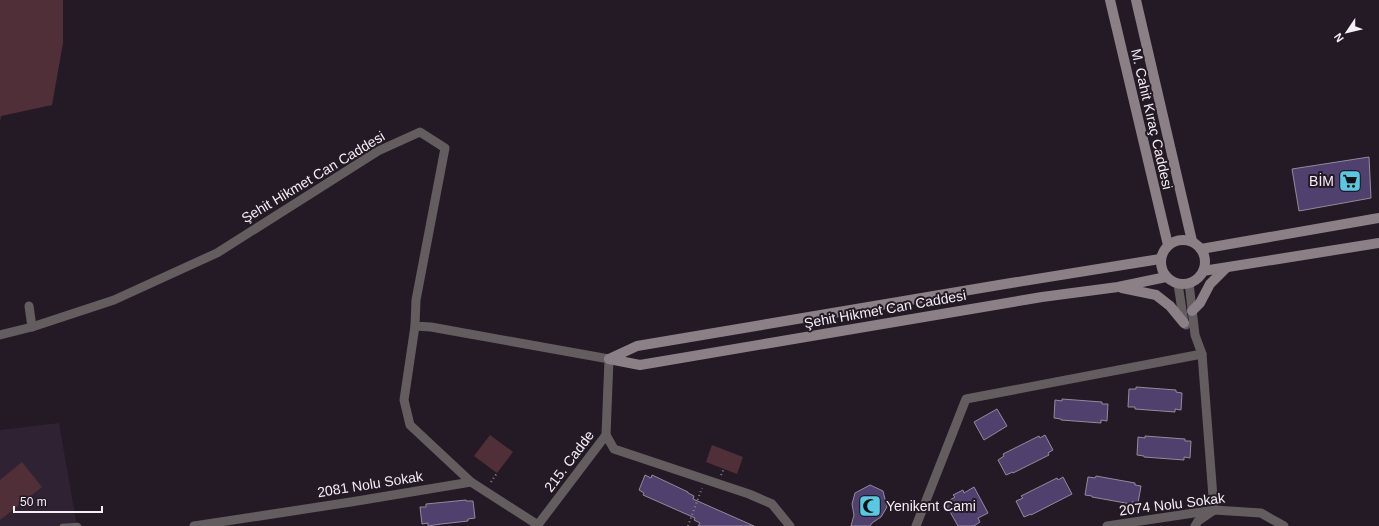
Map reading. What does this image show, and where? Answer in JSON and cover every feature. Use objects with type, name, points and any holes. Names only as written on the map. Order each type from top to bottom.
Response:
[{"type":"street","name":"M. Cahit Kıraç Caddesi","points":[[1110,0],[1168,245]]},
{"type":"street","name":"M. Cahit Kıraç Caddesi","points":[[1136,0],[1192,241]]},
{"type":"street","name":"Şehit Hikmet Can Caddesi","points":[[0,335],[32,327],[114,300],[217,253],[378,151],[420,132],[445,148],[416,300],[415,326],[431,327],[640,365],[1042,297],[1118,287],[1166,277]]},
{"type":"street","points":[[1201,249],[1379,218]]},
{"type":"street","points":[[1179,240],[1192,241],[1201,249],[1204,256],[1205,264],[1203,271],[1195,281],[1178,284],[1166,277],[1161,266],[1160,259],[1164,249],[1168,245],[1179,240]]},
{"type":"street","points":[[1203,271],[1379,243]]},
{"type":"street","name":"Şehit Hikmet Can Caddesi","points":[[609,359],[637,346],[1160,259]]},
{"type":"street","points":[[1192,312],[1200,303],[1210,284],[1226,268]]},
{"type":"street","points":[[1189,283],[1195,334],[1202,354],[1214,510],[1198,521],[1195,526]]},
{"type":"street","points":[[1178,284],[1184,323]]},
{"type":"street","points":[[1118,287],[1156,295],[1170,306],[1195,334]]},
{"type":"street","points":[[29,306],[32,327]]},
{"type":"street","points":[[415,326],[404,400],[410,425],[471,482],[538,526]]},
{"type":"street","points":[[916,526],[966,399],[1202,354]]},
{"type":"street","name":"215. Cadde","points":[[538,526],[606,435],[609,359]]},
{"type":"street","points":[[606,435],[614,449],[705,478],[772,504],[790,526]]},
{"type":"street","name":"2081 Nolu Sokak","points":[[194,526],[471,482]]},
{"type":"street","name":"2074 Nolu Sokak","points":[[1107,526],[1214,510],[1261,513],[1284,526]]},
{"type":"lane","points":[[62,526],[79,526]]},
{"type":"path","points":[[688,526],[705,478]]},
{"type":"shaded area","points":[[0,0],[63,0],[63,43],[52,105],[1,116],[0,121]]},
{"type":"shaded area","points":[[59,423],[77,526],[0,526],[0,430]]},
{"type":"shaded area","points":[[490,435],[513,452],[497,473],[474,456]]},
{"type":"shaded area","points":[[712,445],[743,457],[737,474],[706,462]]},
{"type":"shaded area","points":[[22,462],[42,487],[0,520],[0,480]]},
{"type":"building","points":[[1369,157],[1371,198],[1299,211],[1292,169]]},
{"type":"building","points":[[1136,387],[1176,390],[1176,392],[1182,393],[1181,410],[1175,409],[1175,412],[1135,409],[1135,407],[1128,407],[1129,389],[1136,389]]},
{"type":"building","points":[[1062,399],[1102,402],[1102,404],[1108,404],[1107,421],[1101,420],[1101,423],[1061,420],[1054,418],[1055,400],[1062,401]]},
{"type":"building","points":[[997,409],[1007,426],[984,440],[974,422]]},
{"type":"building","points":[[1045,435],[1053,450],[1048,453],[1049,455],[1006,475],[998,460],[1004,456],[1003,454],[1039,436],[1040,438]]},
{"type":"building","points":[[1145,436],[1185,439],[1185,441],[1191,441],[1190,458],[1184,457],[1184,460],[1144,457],[1137,455],[1138,437],[1145,438]]},
{"type":"building","points":[[645,475],[651,478],[652,475],[688,492],[694,496],[693,499],[754,526],[698,526],[700,523],[694,520],[695,518],[643,495],[644,493],[639,490]]},
{"type":"building","points":[[1096,476],[1135,483],[1135,485],[1141,486],[1138,503],[1132,502],[1131,504],[1085,495],[1088,477],[1095,478]]},
{"type":"building","points":[[1063,477],[1072,494],[1031,515],[1024,517],[1016,501],[1023,498],[1021,496],[1057,478],[1058,480]]},
{"type":"building","name":"Yenikent Cami","points":[[870,485],[883,491],[887,507],[881,517],[870,526],[851,526],[854,515],[852,504],[855,493]]},
{"type":"building","points":[[974,487],[988,513],[978,518],[980,522],[974,526],[958,526],[945,503],[955,497],[953,495],[963,490],[964,493]]},
{"type":"building","points":[[466,500],[473,501],[475,518],[468,519],[468,521],[428,526],[428,523],[422,524],[420,507],[426,507],[426,504]]},
{"type":"place","name":"BİM","points":[[1350,181]]},
{"type":"place","name":"Yenikent Cami","points":[[870,506]]}]
